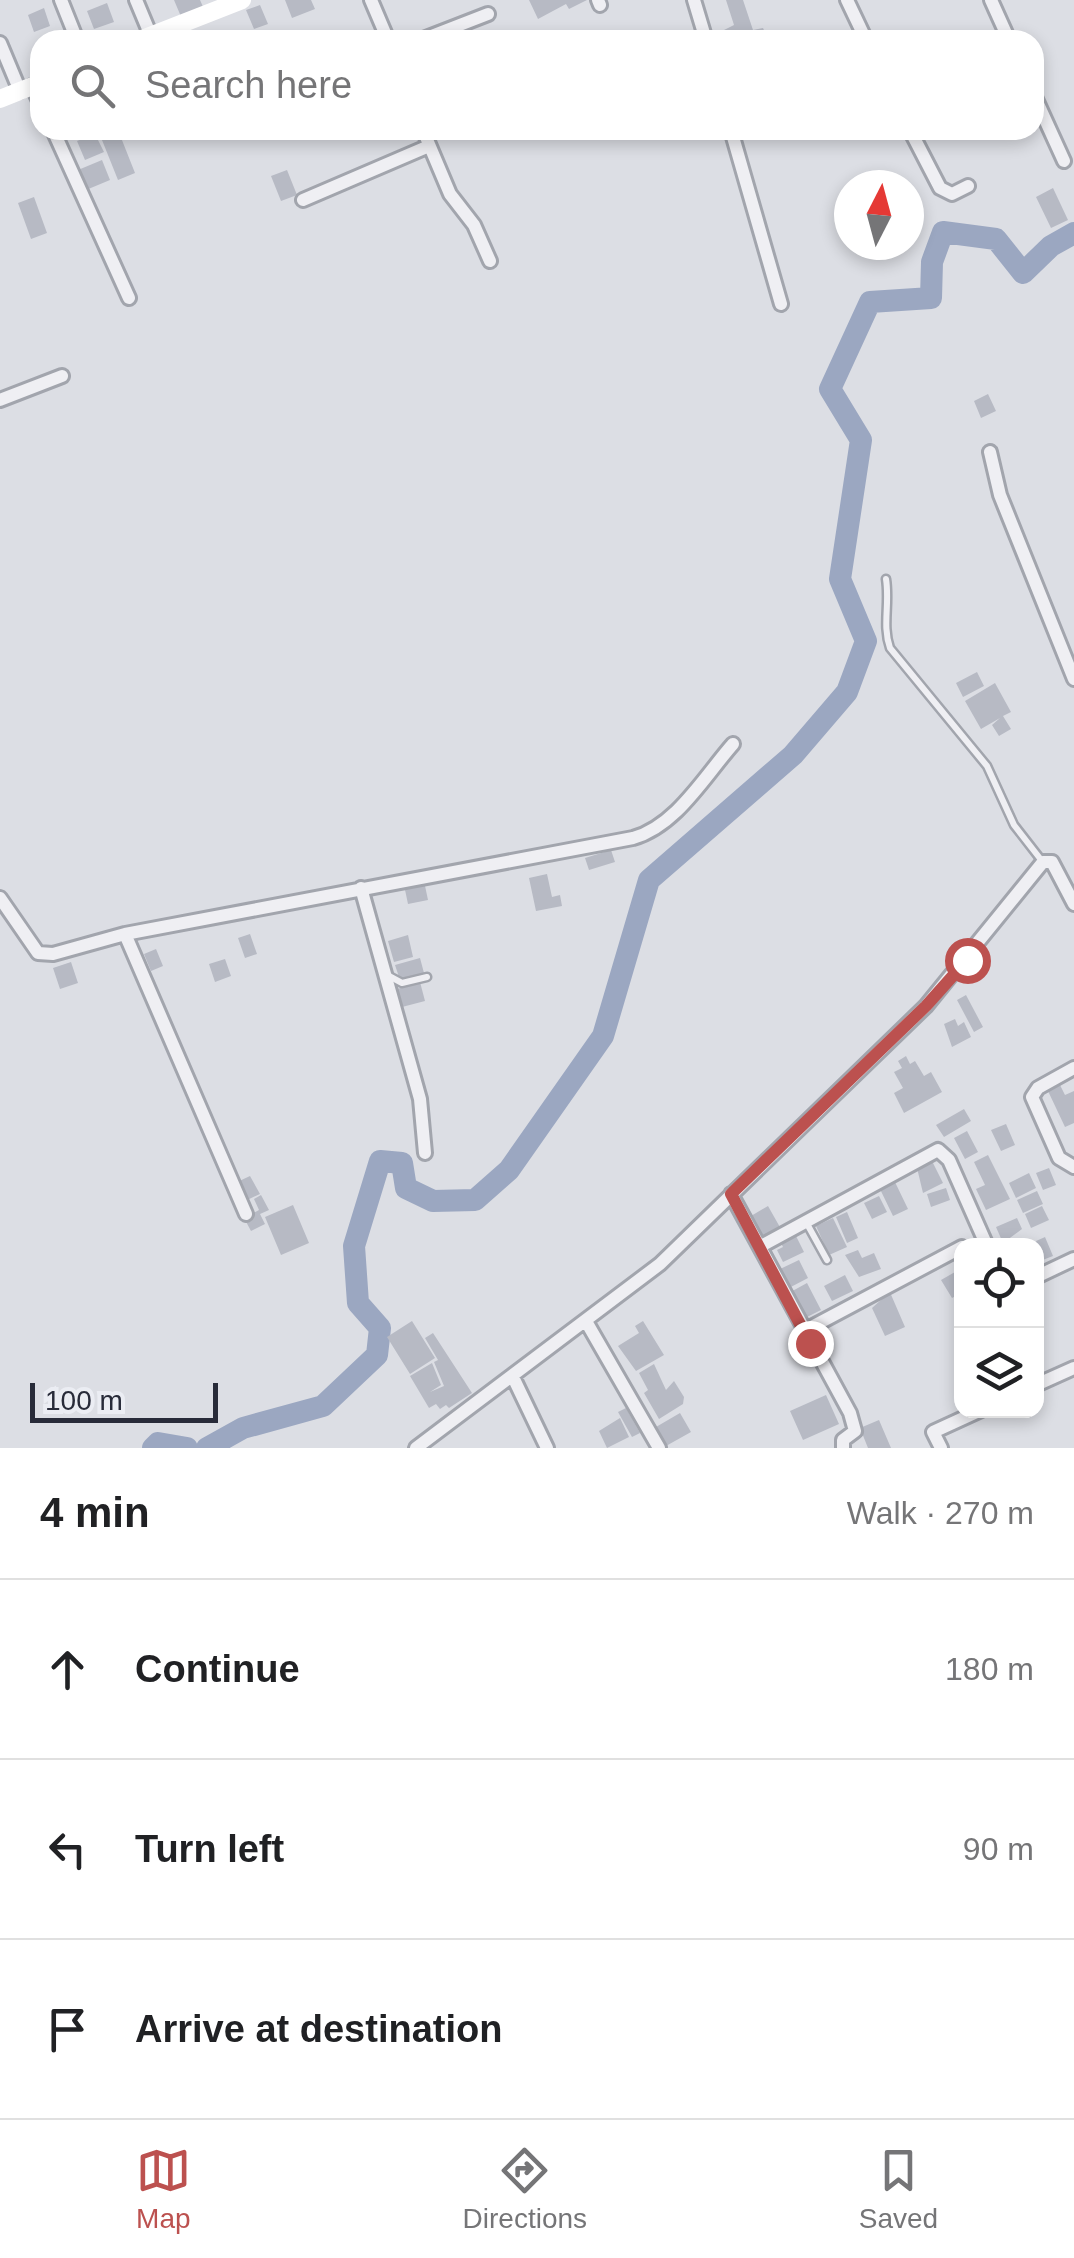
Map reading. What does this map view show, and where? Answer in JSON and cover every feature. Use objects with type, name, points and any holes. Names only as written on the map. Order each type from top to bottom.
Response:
[{"type":"street","points":[[61,0],[73,30]]},
{"type":"street","points":[[136,0],[143,30]]},
{"type":"street","points":[[162,30],[216,5],[242,0]]},
{"type":"street","points":[[372,0],[384,30]]},
{"type":"street","points":[[694,0],[703,30]]},
{"type":"street","points":[[848,0],[862,30]]},
{"type":"street","points":[[992,0],[1005,30]]},
{"type":"street","points":[[447,30],[488,14]]},
{"type":"street","points":[[0,43],[30,87]]},
{"type":"street","points":[[0,99],[30,92]]},
{"type":"street","points":[[1044,117],[1064,161]]},
{"type":"street","points":[[58,140],[130,298]]},
{"type":"street","points":[[427,140],[450,194],[474,225],[490,261]]},
{"type":"street","points":[[735,140],[781,304]]},
{"type":"street","points":[[915,140],[940,188],[952,194],[968,186]]},
{"type":"street","points":[[302,200],[429,146]]},
{"type":"street","points":[[0,400],[62,376]]},
{"type":"street","points":[[990,452],[1000,495],[1074,679]]},
{"type":"street","points":[[0,898],[38,954],[53,954],[126,934],[655,832],[733,744]]},
{"type":"street","points":[[416,1448],[660,1264],[926,1006],[1043,862],[1052,862],[1074,904]]},
{"type":"street","points":[[361,888],[420,1099],[425,1153]]},
{"type":"street","points":[[126,934],[246,1214]]},
{"type":"street","points":[[1074,1068],[1038,1088],[1032,1097],[1047,1138],[1059,1158],[1074,1168]]},
{"type":"street","points":[[761,1246],[938,1150],[949,1160],[984,1238]]},
{"type":"street","points":[[731,1194],[855,1430],[843,1440],[843,1448]]},
{"type":"street","points":[[804,1331],[954,1251]]},
{"type":"street","points":[[1044,1273],[1074,1259]]},
{"type":"street","points":[[587,1322],[659,1448]]},
{"type":"street","points":[[1044,1381],[1074,1368]]},
{"type":"street","points":[[513,1377],[547,1448]]},
{"type":"street","points":[[941,1448],[933,1432],[963,1418]]},
{"type":"lane","points":[[886,580],[889,601],[884,630],[890,648],[988,766],[1014,825],[1043,862]]},
{"type":"lane","points":[[383,973],[402,983],[428,977]]},
{"type":"lane","points":[[805,1221],[827,1260]]},
{"type":"building","points":[[174,0],[200,0],[204,9],[182,19]]},
{"type":"building","points":[[285,0],[311,0],[315,9],[292,18]]},
{"type":"building","points":[[529,0],[587,0],[569,9],[566,4],[538,19]]},
{"type":"building","points":[[726,0],[743,0],[753,30],[724,30],[734,25]]},
{"type":"building","points":[[107,3],[114,22],[94,29],[87,11]]},
{"type":"building","points":[[260,5],[268,24],[254,29],[246,10]]},
{"type":"building","points":[[44,8],[50,26],[33,30],[28,15]]},
{"type":"building","points":[[98,140],[104,152],[85,160],[77,141]]},
{"type":"building","points":[[102,140],[122,140],[135,173],[118,180]]},
{"type":"building","points":[[102,160],[110,180],[86,190],[78,170]]},
{"type":"building","points":[[287,170],[297,195],[281,201],[271,176]]},
{"type":"building","points":[[1053,188],[1068,220],[1051,228],[1036,197]]},
{"type":"building","points":[[34,197],[47,233],[31,239],[18,203]]},
{"type":"building","points":[[988,394],[996,411],[981,418],[974,401]]},
{"type":"building","points":[[977,672],[984,686],[963,697],[956,683]]},
{"type":"building","points":[[995,683],[1011,712],[1003,716],[1011,729],[999,736],[992,725],[1000,718],[981,729],[965,701]]},
{"type":"building","points":[[611,850],[615,862],[589,870],[585,858]]},
{"type":"building","points":[[547,874],[552,897],[560,895],[562,906],[536,911],[529,878]]},
{"type":"building","points":[[424,881],[428,900],[408,904],[404,885]]},
{"type":"building","points":[[250,934],[257,954],[245,958],[238,938]]},
{"type":"building","points":[[408,935],[413,957],[394,962],[388,941]]},
{"type":"building","points":[[156,949],[163,966],[151,971],[144,954]]},
{"type":"building","points":[[420,958],[424,973],[400,980],[395,965]]},
{"type":"building","points":[[225,959],[231,976],[215,982],[209,964]]},
{"type":"building","points":[[71,962],[78,983],[60,989],[53,968]]},
{"type":"building","points":[[420,982],[425,1001],[402,1007],[397,989]]},
{"type":"building","points":[[966,995],[983,1027],[974,1032],[957,1000]]},
{"type":"building","points":[[955,1019],[958,1026],[964,1022],[971,1037],[952,1047],[944,1024]]},
{"type":"building","points":[[906,1056],[910,1064],[915,1061],[924,1076],[931,1072],[942,1092],[904,1113],[894,1093],[903,1088],[894,1072],[902,1068],[898,1061]]},
{"type":"building","points":[[1060,1085],[1065,1095],[1074,1091],[1074,1123],[1065,1127],[1048,1091]]},
{"type":"building","points":[[964,1109],[971,1121],[944,1137],[936,1125]]},
{"type":"building","points":[[1006,1124],[1015,1145],[1001,1151],[991,1130]]},
{"type":"building","points":[[967,1131],[978,1152],[965,1159],[954,1138]]},
{"type":"building","points":[[988,1155],[1010,1199],[986,1210],[976,1189],[985,1185],[974,1162]]},
{"type":"building","points":[[932,1161],[943,1183],[923,1193],[917,1168]]},
{"type":"building","points":[[1049,1168],[1056,1185],[1043,1190],[1036,1173]]},
{"type":"building","points":[[1029,1173],[1036,1188],[1016,1198],[1009,1183]]},
{"type":"building","points":[[250,1176],[260,1194],[245,1201],[235,1183]]},
{"type":"building","points":[[894,1180],[908,1209],[893,1216],[879,1187]]},
{"type":"building","points":[[946,1188],[950,1200],[931,1207],[927,1194]]},
{"type":"building","points":[[1037,1191],[1043,1204],[1023,1213],[1017,1200]]},
{"type":"building","points":[[261,1195],[269,1210],[260,1214],[265,1224],[251,1231],[244,1218],[259,1210],[254,1199]]},
{"type":"building","points":[[879,1196],[887,1212],[872,1219],[864,1203]]},
{"type":"building","points":[[293,1205],[309,1243],[281,1255],[265,1217]]},
{"type":"building","points":[[768,1206],[781,1229],[763,1238],[751,1216]]},
{"type":"building","points":[[1042,1206],[1049,1220],[1031,1228],[1025,1214]]},
{"type":"building","points":[[847,1212],[858,1238],[847,1243],[836,1217]]},
{"type":"building","points":[[833,1218],[847,1247],[829,1255],[816,1226]]},
{"type":"building","points":[[1017,1218],[1022,1229],[1010,1238],[1001,1238],[996,1227]]},
{"type":"building","points":[[795,1234],[804,1252],[783,1262],[777,1250],[783,1247],[780,1241]]},
{"type":"building","points":[[1045,1237],[1053,1256],[1044,1259],[1044,1238]]},
{"type":"building","points":[[858,1250],[862,1258],[874,1253],[881,1269],[859,1277],[845,1255]]},
{"type":"building","points":[[799,1260],[808,1278],[787,1289],[778,1270]]},
{"type":"building","points":[[954,1273],[954,1297],[952,1298],[941,1280]]},
{"type":"building","points":[[845,1275],[853,1291],[832,1301],[824,1286]]},
{"type":"building","points":[[807,1283],[821,1310],[801,1320],[787,1294]]},
{"type":"building","points":[[889,1290],[905,1327],[885,1336],[872,1308],[882,1299],[879,1294]]},
{"type":"building","points":[[412,1321],[435,1358],[410,1374],[387,1337]]},
{"type":"building","points":[[643,1321],[664,1355],[636,1371],[618,1346],[639,1333],[635,1326]]},
{"type":"building","points":[[433,1333],[472,1393],[449,1408],[446,1405],[440,1409],[436,1404],[429,1408],[410,1376],[432,1363],[441,1385],[430,1392],[444,1386],[434,1362],[438,1360],[425,1338]]},
{"type":"building","points":[[654,1364],[666,1390],[674,1381],[684,1397],[683,1404],[659,1419],[644,1393],[648,1390],[639,1373]]},
{"type":"building","points":[[826,1395],[839,1424],[803,1440],[790,1411]]},
{"type":"building","points":[[626,1408],[640,1433],[632,1437],[618,1412]]},
{"type":"building","points":[[680,1413],[691,1432],[666,1446],[656,1427]]},
{"type":"building","points":[[620,1418],[629,1437],[607,1448],[599,1431]]},
{"type":"building","points":[[879,1420],[891,1448],[868,1448],[860,1428]]},
{"type":"waterway","points":[[207,1448],[243,1428],[323,1406],[377,1355],[380,1328],[358,1303],[354,1246],[380,1161],[402,1163],[406,1188],[433,1201],[475,1200],[509,1170],[603,1036],[649,880],[793,755],[847,692],[866,641],[840,579],[861,440],[830,389],[870,302],[931,298],[932,262],[943,232],[996,239],[1023,273],[1051,246],[1074,233]]},
{"type":"waterway","points":[[153,1448],[158,1443],[187,1448]]},
{"type":"route","points":[[810,1343],[731,1194],[926,1006],[967,960]]}]
